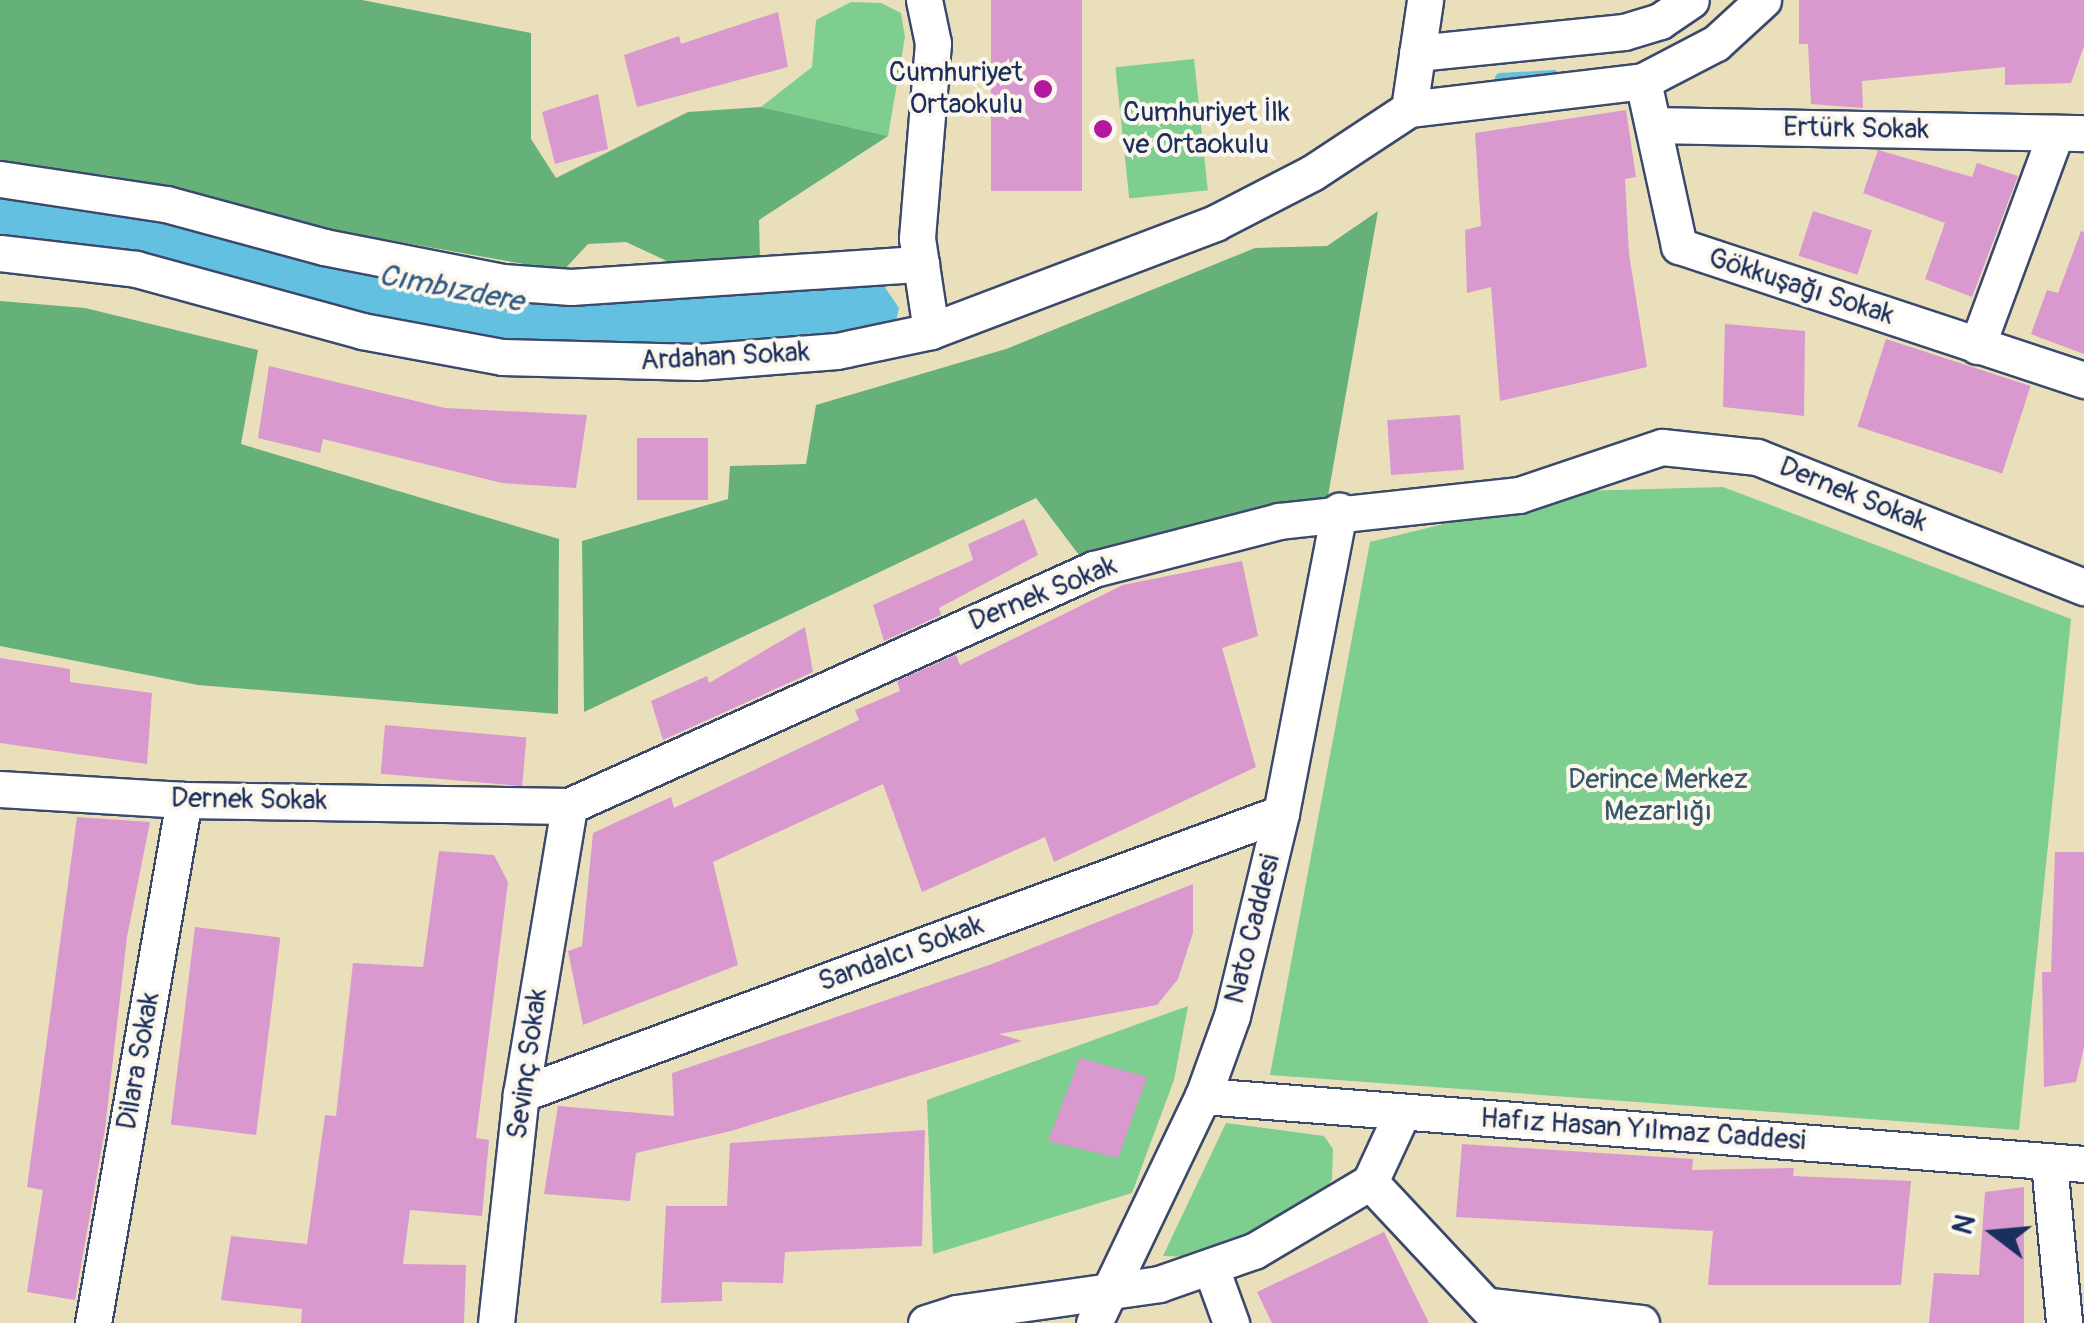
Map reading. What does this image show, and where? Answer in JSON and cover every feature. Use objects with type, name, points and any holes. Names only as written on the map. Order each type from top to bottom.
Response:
[{"type":"street","points":[[924,0],[933,43],[917,180],[920,264],[931,331]]},
{"type":"street","points":[[1425,0],[1409,109],[1643,81],[1716,43],[1763,0]]},
{"type":"street","points":[[1417,53],[1624,32],[1671,6]]},
{"type":"street","name":"Gökkuşağı Sokak","points":[[1643,81],[1656,125],[1680,246],[2084,380]]},
{"type":"street","name":"Ardahan Sokak","points":[[0,254],[136,268],[378,335],[502,356],[697,362],[837,351],[931,331],[1214,224],[1312,173],[1409,109]]},
{"type":"street","name":"Ertürk Sokak","points":[[1656,125],[2070,133],[1978,346]]},
{"type":"street","points":[[0,178],[151,201],[324,246],[503,282],[571,287],[920,264]]},
{"type":"street","name":"Dernek Sokak","points":[[0,789],[184,800],[570,806],[1094,570],[1339,511],[1463,505],[1519,495],[1662,447],[1724,450],[1788,468],[2084,587]]},
{"type":"street","name":"Nato Caddesi","points":[[1094,1323],[1203,1096],[1232,1016],[1281,813],[1339,511]]},
{"type":"street","name":"Dilara Sokak","points":[[93,1323],[184,800]]},
{"type":"street","name":"Sevinç Sokak","points":[[496,1323],[521,1094],[570,806]]},
{"type":"street","name":"Sandalcı Sokak","points":[[521,1094],[1281,813]]},
{"type":"street","name":"Hafız Hasan Yılmaz Caddesi","points":[[1203,1096],[1402,1113],[1593,1111],[2074,1158]]},
{"type":"street","points":[[926,1323],[1211,1268],[1298,1229],[1370,1182],[1402,1113]]},
{"type":"street","points":[[2064,1323],[2074,1158]]},
{"type":"street","points":[[1370,1182],[1497,1314],[1640,1323]]},
{"type":"street","points":[[1211,1268],[1231,1323]]},
{"type":"green space","points":[[0,0],[362,0],[531,33],[531,139],[556,178],[688,112],[761,107],[888,136],[759,220],[760,260],[669,262],[626,242],[588,244],[563,271],[316,227],[112,176],[0,163]]},
{"type":"green space","points":[[851,2],[881,3],[901,13],[905,37],[888,136],[761,107],[812,67],[816,20]]},
{"type":"green space","points":[[1194,59],[1208,190],[1129,199],[1115,67]]},
{"type":"green space","points":[[1378,211],[1328,496],[1082,559],[1036,498],[584,712],[582,541],[728,499],[730,466],[806,464],[816,405],[1006,349],[1255,248],[1327,246]]},
{"type":"green space","points":[[0,301],[85,308],[258,350],[241,444],[559,539],[558,714],[198,685],[0,646]]},
{"type":"green space","name":"Derince Merkez Mezarlığı","points":[[1723,487],[2071,619],[2019,1130],[1270,1075],[1370,542],[1579,491]]},
{"type":"green space","points":[[1188,1006],[1174,1080],[1132,1193],[933,1254],[927,1100]]},
{"type":"green space","points":[[1226,1123],[1324,1136],[1333,1149],[1332,1179],[1317,1202],[1270,1226],[1200,1257],[1163,1256]]},
{"type":"water","points":[[0,181],[503,282],[872,268],[899,308],[891,343],[581,362],[0,253]]},
{"type":"building","name":"Cumhuriyet Ortaokulu","points":[[991,0],[1082,0],[1082,191],[991,191]]},
{"type":"building","points":[[1799,0],[2084,0],[2084,46],[2071,83],[2005,85],[2005,67],[1862,81],[1863,108],[1811,104],[1808,44],[1799,44]]},
{"type":"building","points":[[778,12],[788,67],[637,107],[624,55],[679,36],[681,44]]},
{"type":"building","points":[[598,94],[608,149],[555,164],[542,112]]},
{"type":"building","points":[[1626,110],[1636,177],[1625,179],[1629,254],[1647,367],[1500,401],[1491,287],[1467,293],[1465,230],[1481,226],[1475,133]]},
{"type":"building","points":[[1878,150],[1972,177],[1977,163],[2018,176],[1972,297],[1925,279],[1945,223],[1863,193]]},
{"type":"building","points":[[1813,211],[1872,230],[1857,275],[1798,256]]},
{"type":"building","points":[[2081,231],[2084,354],[2031,334],[2047,290],[2058,293]]},
{"type":"building","points":[[1725,324],[1805,331],[1804,416],[1723,407]]},
{"type":"building","points":[[1886,339],[2031,386],[2002,473],[1858,426]]},
{"type":"building","points":[[269,366],[445,408],[587,415],[576,488],[502,483],[323,439],[320,453],[258,438]]},
{"type":"building","points":[[1460,415],[1464,470],[1391,475],[1387,420]]},
{"type":"building","points":[[637,438],[708,438],[708,500],[637,500]]},
{"type":"building","points":[[1024,519],[1038,555],[939,608],[941,615],[884,641],[873,605],[973,560],[968,544]]},
{"type":"building","points":[[1242,561],[1258,636],[1222,648],[1256,767],[1054,862],[1045,837],[922,892],[883,784],[713,862],[738,965],[583,1025],[568,951],[582,946],[593,833],[671,797],[674,808],[859,720],[855,710],[900,691],[897,681],[956,655],[960,665],[1123,585]]},
{"type":"building","points":[[805,627],[813,672],[663,740],[651,701],[707,676],[709,683]]},
{"type":"building","points":[[0,658],[70,669],[70,682],[152,693],[147,764],[0,743]]},
{"type":"building","points":[[385,725],[526,737],[522,786],[381,774]]},
{"type":"building","points":[[77,817],[150,822],[127,937],[105,1129],[75,1300],[27,1292],[43,1190],[27,1187]]},
{"type":"building","points":[[439,851],[494,855],[508,882],[476,1138],[489,1140],[482,1216],[410,1210],[403,1264],[466,1265],[464,1323],[301,1323],[302,1309],[221,1300],[231,1236],[307,1244],[325,1115],[336,1116],[353,963],[423,967]]},
{"type":"building","points":[[2055,852],[2084,852],[2084,1047],[2076,1082],[2044,1087],[2042,972],[2051,972]]},
{"type":"building","points":[[1193,884],[1193,933],[1178,979],[1157,1005],[999,1034],[1022,1041],[731,1131],[636,1153],[630,1201],[544,1194],[558,1106],[674,1116],[672,1073],[992,964]]},
{"type":"building","points":[[195,927],[280,937],[256,1135],[171,1125]]},
{"type":"building","points":[[1080,1058],[1147,1077],[1118,1158],[1048,1141]]},
{"type":"building","points":[[925,1130],[922,1246],[785,1252],[783,1283],[722,1282],[722,1301],[661,1303],[666,1206],[727,1206],[730,1143]]},
{"type":"building","points":[[1462,1144],[1693,1159],[1692,1170],[1794,1168],[1793,1176],[1911,1181],[1901,1285],[1708,1285],[1713,1231],[1456,1217]]},
{"type":"building","points":[[2024,1187],[2024,1323],[1929,1323],[1934,1273],[1979,1275],[1985,1192]]},
{"type":"building","points":[[1384,1232],[1429,1323],[1272,1323],[1257,1292]]},
{"type":"waterway","name":"Cımbızdere","points":[[1500,78],[1554,75]]},
{"type":"place","name":"Cumhuriyet Ortaokulu","points":[[1043,89]]},
{"type":"place","name":"Cumhuriyet İlk ve Ortaokulu","points":[[1103,129]]}]
